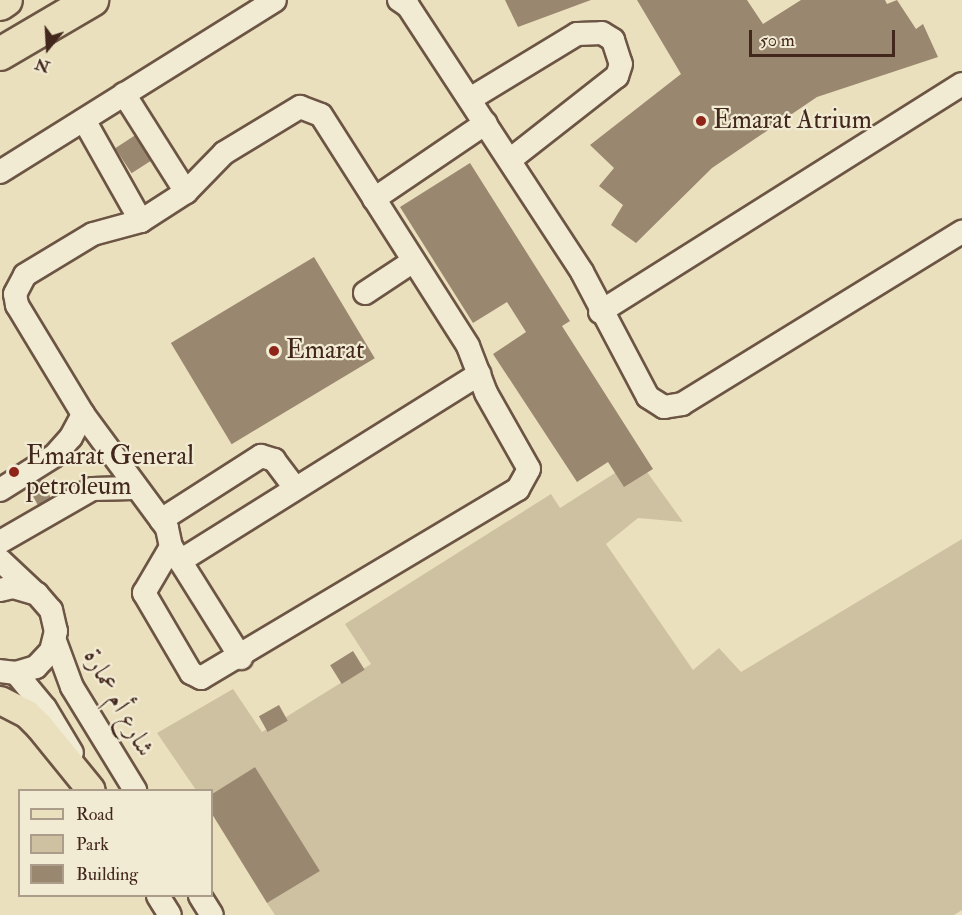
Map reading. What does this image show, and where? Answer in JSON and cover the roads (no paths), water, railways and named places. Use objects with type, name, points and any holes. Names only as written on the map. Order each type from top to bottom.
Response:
[{"type":"highway","points":[[0,4],[6,0]]},
{"type":"highway","points":[[3,56],[92,0]]},
{"type":"main road","points":[[0,700],[26,713],[90,789]]},
{"type":"street","points":[[0,172],[275,0]]},
{"type":"street","points":[[405,2],[582,272],[600,312],[648,397],[664,407],[674,407],[962,232]]},
{"type":"street","points":[[470,99],[577,34],[590,30],[613,40],[621,64],[617,76],[510,160]]},
{"type":"street","points":[[600,312],[962,84]]},
{"type":"street","points":[[124,94],[186,192]]},
{"type":"street","points":[[241,658],[175,554],[161,520],[134,488],[83,414],[17,304],[18,285],[25,275],[93,234],[141,221],[186,192],[216,159],[300,107],[321,115],[412,262],[468,346],[496,411],[528,462],[524,483],[241,658],[207,676],[191,673],[144,593],[175,554],[294,487],[479,374]]},
{"type":"street","points":[[84,120],[141,221]]},
{"type":"street","points":[[374,199],[486,123]]},
{"type":"street","points":[[365,293],[412,262]]},
{"type":"street","points":[[0,490],[54,456],[71,437],[83,414]]},
{"type":"street","points":[[161,520],[261,456],[273,460],[294,487]]},
{"type":"street","points":[[0,543],[78,494],[105,486],[134,488]]},
{"type":"street","points":[[0,560],[37,594]]},
{"type":"street","points":[[0,590],[13,587],[37,594]]},
{"type":"street","name":"شارع أم عمارة","points":[[37,594],[55,620],[55,641],[72,687],[134,789]]},
{"type":"street","points":[[8,672],[36,667],[55,641]]},
{"type":"street","points":[[8,672],[52,719],[90,789]]},
{"type":"street","points":[[159,897],[170,915]]},
{"type":"street","points":[[201,897],[212,915]]},
{"type":"place","name":"Emarat Atrium","points":[[701,121]]},
{"type":"place","name":"Emarat","points":[[274,351]]},
{"type":"place","name":"Emarat General petroleum","points":[[14,472]]}]
